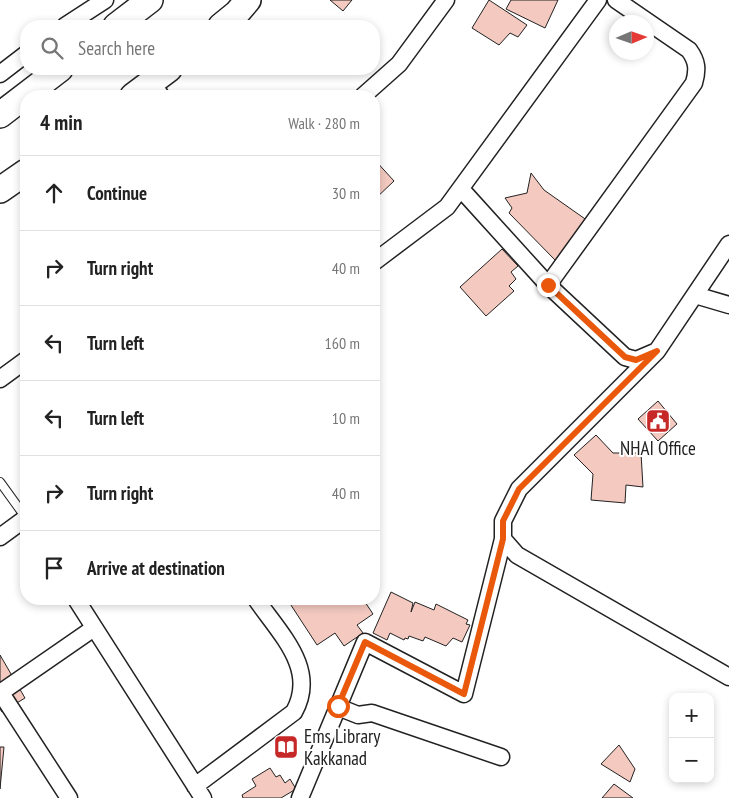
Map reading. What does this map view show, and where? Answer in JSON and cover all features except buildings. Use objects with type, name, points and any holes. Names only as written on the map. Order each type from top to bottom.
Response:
[{"type":"main road","points":[[124,20],[150,0]]},
{"type":"main road","points":[[228,20],[248,0]]},
{"type":"main road","points":[[33,90],[52,75]]},
{"type":"main road","points":[[0,115],[20,100]]},
{"type":"main road","points":[[0,190],[20,176]]},
{"type":"street","points":[[74,20],[105,0]]},
{"type":"street","points":[[370,90],[400,64],[446,0]]},
{"type":"street","points":[[380,257],[447,207],[598,0]]},
{"type":"street","points":[[548,285],[694,83],[697,72],[696,59],[689,50],[616,0]]},
{"type":"street","points":[[0,74],[20,59]]},
{"type":"street","points":[[461,189],[548,285],[625,357],[636,360],[657,351]]},
{"type":"street","points":[[300,798],[365,642],[464,694],[503,539],[503,521],[519,489],[657,351],[729,244]]},
{"type":"street","points":[[695,295],[729,305]]},
{"type":"street","points":[[0,379],[20,364]]},
{"type":"street","points":[[0,537],[20,522]]},
{"type":"street","points":[[503,539],[517,555],[729,677]]},
{"type":"street","points":[[80,605],[199,792],[294,712],[300,702],[303,682],[299,663],[260,605]]},
{"type":"street","points":[[69,798],[0,693],[94,628]]},
{"type":"street","points":[[338,706],[358,715],[372,713],[501,758]]},
{"type":"lane","points":[[0,482],[20,510]]},
{"type":"place","name":"NHAI Office","points":[[658,421]]},
{"type":"place","name":"Ems Library Kakkanad","points":[[286,747]]},
{"type":"route","points":[[338,706],[365,642],[464,694],[503,539],[503,521],[519,489],[657,351],[646,358],[636,360],[625,357],[548,285]]}]
